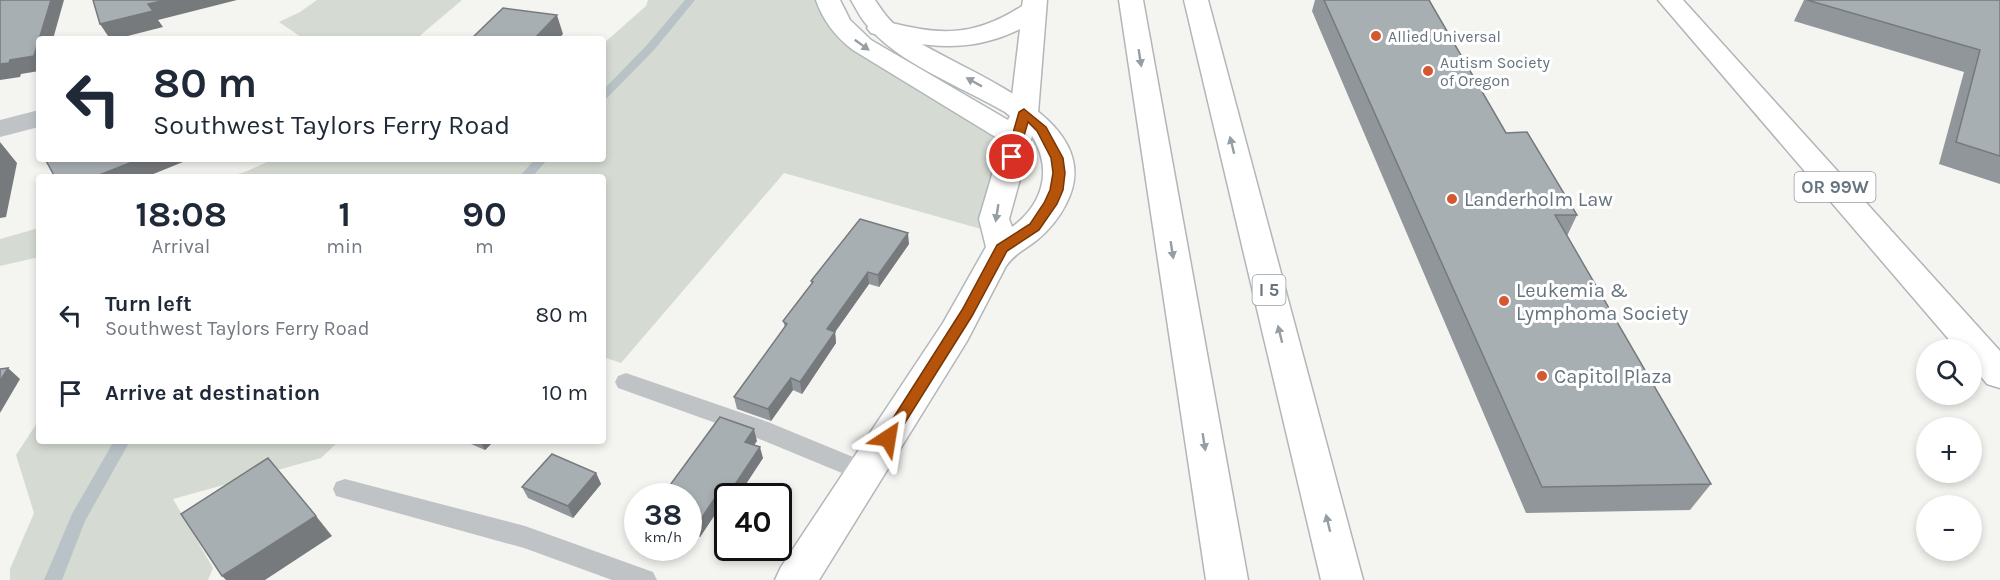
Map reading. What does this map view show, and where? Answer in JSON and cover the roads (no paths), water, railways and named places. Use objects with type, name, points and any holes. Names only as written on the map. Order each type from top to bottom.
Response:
[{"type":"main road","points":[[796,580],[945,350],[1002,248],[1035,227],[1050,204],[1056,190],[1059,173],[1057,158],[1042,129],[1021,125],[862,45],[845,32],[836,21],[828,0]]},
{"type":"main road","points":[[863,0],[880,28],[902,43],[995,94],[1021,125]]},
{"type":"main road","points":[[1131,0],[1227,580]]},
{"type":"main road","name":"I 5","points":[[1196,0],[1342,580]]},
{"type":"main road","name":"OR 99W","points":[[1670,0],[2000,374]]},
{"type":"main road","points":[[1002,248],[994,219],[1021,125],[1035,4]]},
{"type":"main road","points":[[880,28],[916,37],[942,40],[968,38],[997,33],[1035,4]]},
{"type":"street","points":[[0,129],[36,119]]},
{"type":"lane","points":[[627,382],[760,429],[866,473]]},
{"type":"lane","points":[[345,489],[525,537],[644,580]]},
{"type":"waterway","points":[[606,93],[650,48],[690,0]]},
{"type":"waterway","points":[[528,174],[539,162]]},
{"type":"waterway","points":[[53,580],[78,519],[120,444]]},
{"type":"place","name":"Allied Universal","points":[[1376,36]]},
{"type":"place","name":"Autism Society of Oregon","points":[[1428,71]]},
{"type":"place","name":"Landerholm Law","points":[[1452,199]]},
{"type":"place","name":"Leukemia & Lymphoma Society","points":[[1504,301]]},
{"type":"place","name":"Capitol Plaza","points":[[1542,376]]}]
